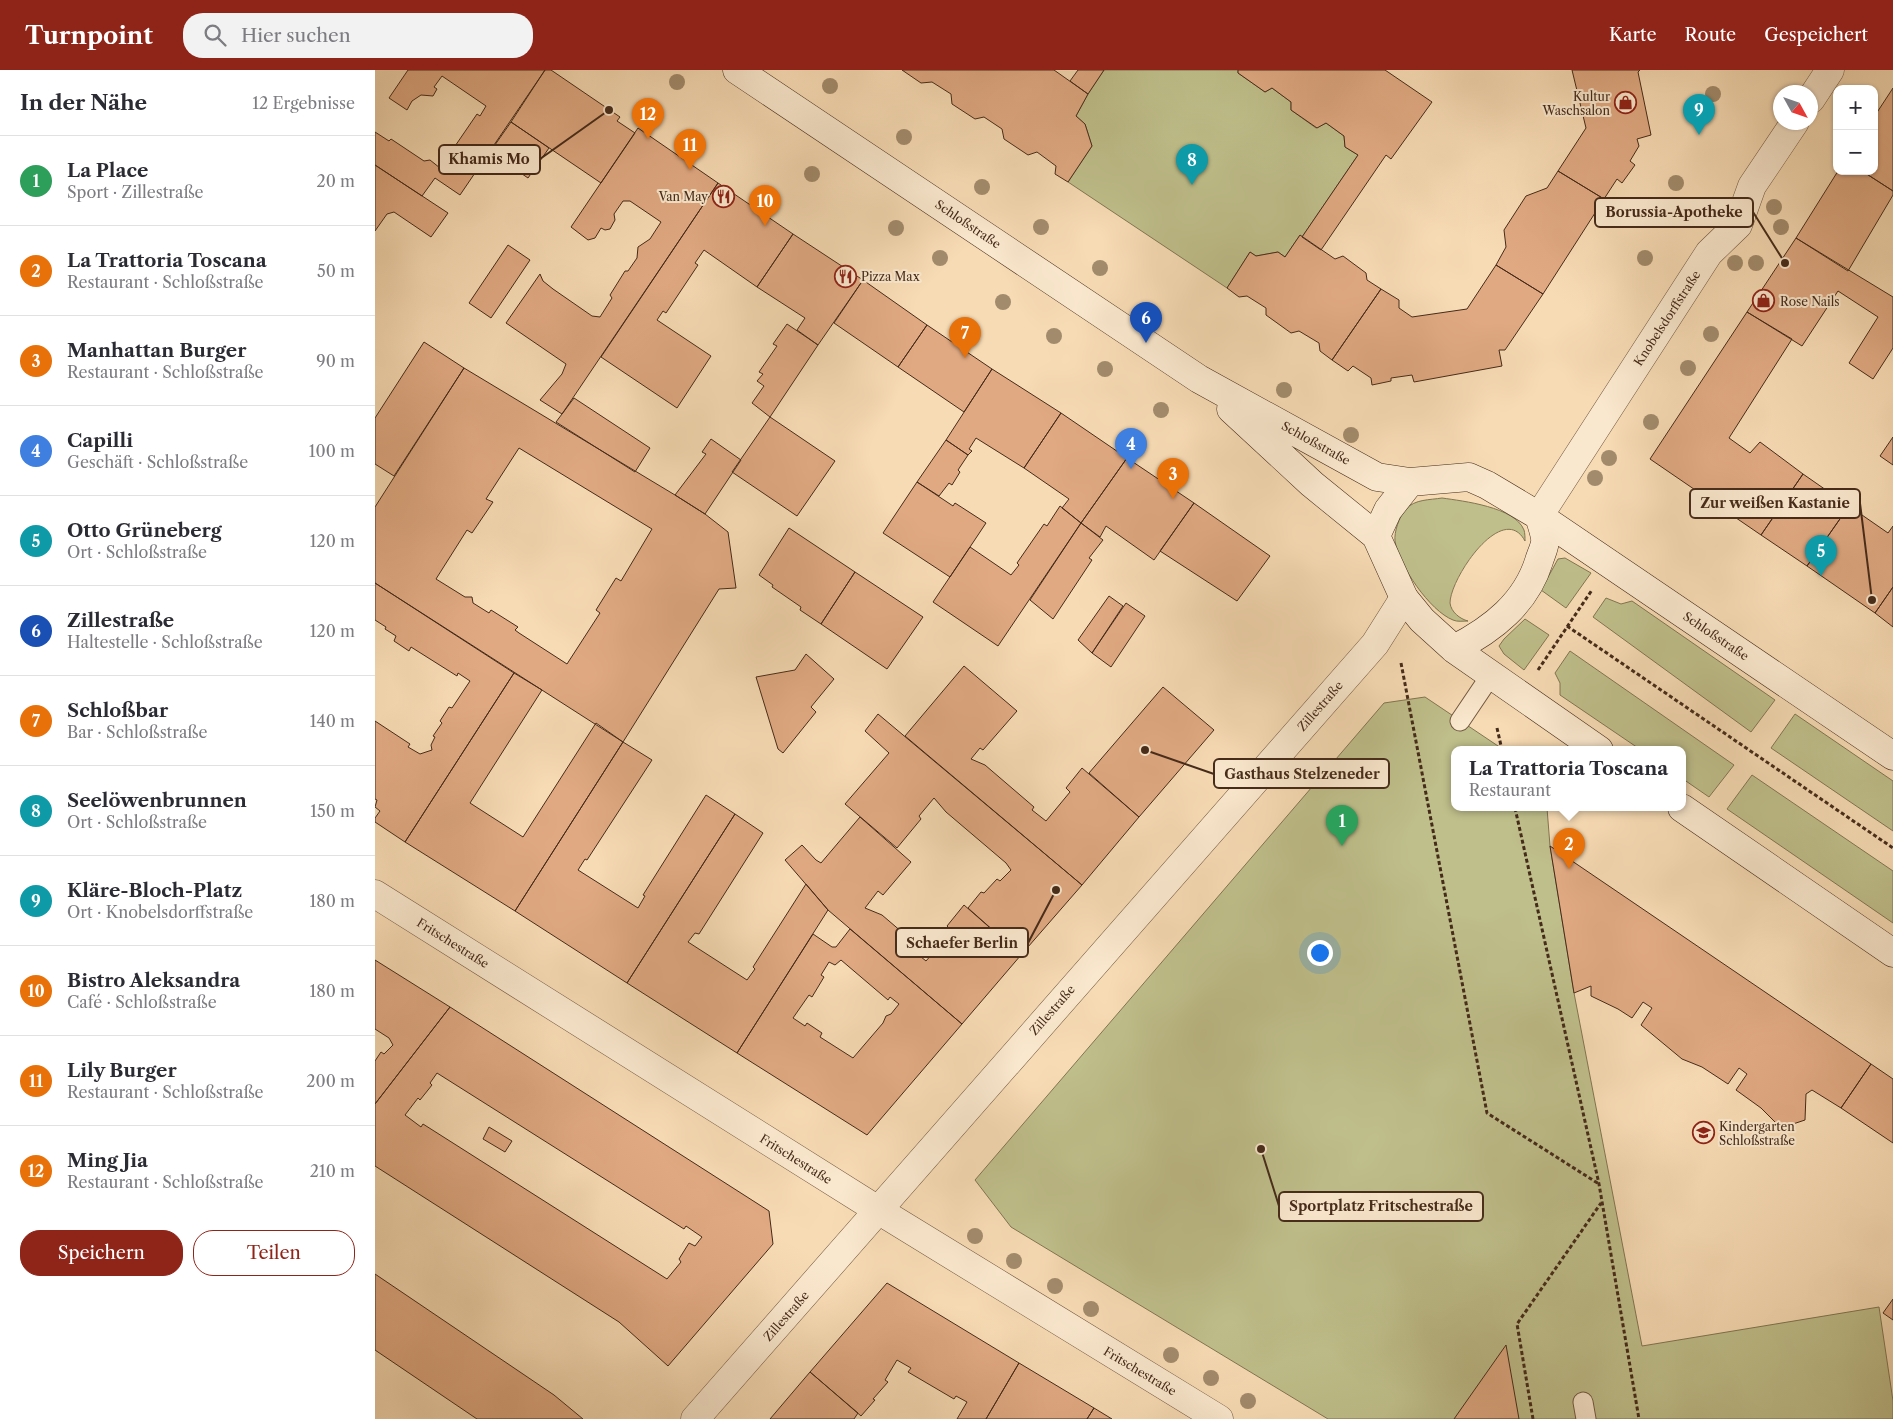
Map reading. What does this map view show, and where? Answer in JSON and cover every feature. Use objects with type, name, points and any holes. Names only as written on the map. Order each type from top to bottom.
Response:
[{"type":"street","name":"Schloßstraße","points":[[737,70],[1199,379],[1377,477],[1410,482],[1469,477],[1487,485],[1539,516],[1893,756]]},
{"type":"street","points":[[1818,88],[1829,70]]},
{"type":"street","name":"Knobelsdorffstraße","points":[[1539,516],[1709,253],[1742,218],[1745,201],[1752,186],[1790,130]]},
{"type":"street","name":"Schloßstraße","points":[[1199,379],[1311,484],[1376,536],[1404,598],[1422,620],[1454,649],[1593,746]]},
{"type":"street","points":[[1376,536],[1388,510],[1410,482]]},
{"type":"street","points":[[1454,649],[1497,623],[1518,602],[1535,575],[1545,540],[1539,516]]},
{"type":"street","name":"Zillestraße","points":[[695,1419],[1375,644],[1404,598]]},
{"type":"street","points":[[1686,811],[1893,953]]},
{"type":"street","name":"Fritschestraße","points":[[375,894],[878,1210],[1219,1419]]},
{"type":"lane","points":[[1460,721],[1491,675]]},
{"type":"path","points":[[1533,677],[1594,587]]},
{"type":"path","points":[[1567,626],[1893,848]]},
{"type":"path","points":[[1401,662],[1487,1113],[1599,1184]]},
{"type":"path","points":[[1497,728],[1501,746]]},
{"type":"path","points":[[1516,811],[1599,1184],[1639,1419]]},
{"type":"path","points":[[1533,1419],[1517,1324],[1601,1202]]},
{"type":"green space","points":[[1104,70],[1238,70],[1238,73],[1265,92],[1272,88],[1291,102],[1291,110],[1316,128],[1326,123],[1344,136],[1345,147],[1358,155],[1302,237],[1300,235],[1285,257],[1278,252],[1256,256],[1250,252],[1227,288],[1068,182],[1092,146],[1085,124],[1076,116]]},
{"type":"green space","points":[[1442,498],[1475,503],[1500,511],[1519,522],[1524,531],[1525,541],[1515,531],[1504,530],[1492,536],[1479,547],[1468,562],[1452,591],[1450,603],[1456,615],[1468,621],[1453,620],[1444,615],[1426,598],[1409,575],[1395,541],[1395,533],[1401,516],[1406,509],[1414,503]]},
{"type":"green space","points":[[1565,558],[1591,573],[1566,608],[1541,590],[1558,559]]},
{"type":"green space","points":[[1606,598],[1621,604],[1632,601],[1775,700],[1751,732],[1593,617]]},
{"type":"green space","points":[[1525,619],[1549,635],[1524,670],[1504,654],[1499,646]]},
{"type":"green space","points":[[1570,651],[1734,765],[1709,797],[1686,781],[1686,746],[1635,746],[1560,695],[1560,683],[1555,673]]},
{"type":"green space","points":[[1425,697],[1498,746],[1451,746],[1451,811],[1547,811],[1550,846],[1574,993],[1642,1346],[1879,1307],[1893,1401],[1893,1419],[1328,1419],[1011,1227],[975,1180],[1384,703]]},
{"type":"green space","points":[[1795,714],[1893,781],[1893,831],[1771,748]]},
{"type":"green space","points":[[1752,775],[1893,871],[1893,923],[1727,809]]},
{"type":"building","points":[[408,70],[545,70],[460,195],[435,178],[422,196],[375,165],[375,132],[389,141],[391,139],[424,161],[430,160],[440,168],[477,114],[480,116],[486,106],[442,76],[434,87],[437,89],[433,96],[421,95],[412,101],[407,110],[389,98]]},
{"type":"building","points":[[545,70],[551,70],[620,117],[617,121],[635,133],[601,183],[511,122]]},
{"type":"building","points":[[902,70],[1054,70],[1088,94],[1076,116],[1085,124],[1092,146],[1068,182],[1055,174],[1056,166],[1037,152],[1028,155],[1004,139],[1002,129],[984,117],[975,119],[952,104],[951,94],[932,82],[921,83]]},
{"type":"building","points":[[1078,70],[1104,70],[1088,94],[1070,81]]},
{"type":"building","points":[[1238,70],[1385,70],[1432,102],[1391,159],[1386,155],[1321,250],[1302,237],[1358,155],[1345,147],[1344,136],[1326,123],[1317,128],[1291,110],[1291,102],[1272,88],[1265,92],[1238,73]]},
{"type":"building","points":[[1572,70],[1640,70],[1638,72],[1651,135],[1637,139],[1639,146],[1630,161],[1635,165],[1622,183],[1617,179],[1604,199],[1558,171],[1586,128]]},
{"type":"building","points":[[1893,88],[1893,191],[1868,175],[1878,175],[1878,111]]},
{"type":"building","points":[[511,122],[549,148],[528,178],[490,152]]},
{"type":"building","points":[[638,128],[718,183],[562,414],[540,400],[562,374],[566,364],[506,323],[540,274],[543,281],[553,289],[592,316],[600,317],[612,298],[610,295],[625,271],[628,271],[637,258],[638,247],[650,239],[661,222],[630,201],[623,201],[614,214],[615,220],[610,229],[605,230],[601,228],[595,238],[588,240],[571,227]]},
{"type":"building","points":[[375,165],[448,213],[431,237],[394,212],[387,214],[375,231]]},
{"type":"building","points":[[1558,171],[1604,199],[1543,294],[1496,265],[1506,247],[1504,230],[1526,196],[1547,188]]},
{"type":"building","points":[[1835,175],[1868,175],[1893,191],[1893,195],[1848,271],[1796,238]]},
{"type":"building","points":[[718,183],[793,234],[757,287],[704,250],[695,263],[698,265],[666,313],[663,311],[657,320],[711,356],[677,408],[601,357]]},
{"type":"building","points":[[793,234],[863,280],[818,345],[797,330],[805,318],[757,287]]},
{"type":"building","points":[[1300,235],[1335,259],[1343,256],[1366,273],[1367,280],[1381,289],[1332,360],[1320,351],[1319,343],[1299,331],[1291,333],[1266,315],[1266,308],[1247,296],[1239,297],[1227,288],[1250,252],[1256,256],[1278,252],[1285,257]]},
{"type":"building","points":[[1796,238],[1893,297],[1893,348],[1873,379],[1849,363],[1878,317],[1838,291],[1802,346],[1747,312]]},
{"type":"building","points":[[508,245],[530,260],[491,318],[469,303]]},
{"type":"building","points":[[1496,265],[1543,294],[1505,350],[1499,350],[1502,366],[1414,382],[1412,375],[1391,378],[1391,381],[1372,385],[1371,378],[1353,366],[1348,371],[1332,360],[1381,289],[1399,300],[1399,308],[1412,317],[1467,309]]},
{"type":"building","points":[[863,280],[927,325],[898,367],[834,323]]},
{"type":"building","points":[[1747,312],[1792,339],[1729,438],[1750,453],[1760,442],[1803,474],[1761,535],[1650,459]]},
{"type":"building","points":[[787,324],[818,345],[770,417],[752,403],[764,386],[757,381],[763,374],[759,372],[777,346],[773,344]]},
{"type":"building","points":[[927,325],[992,369],[964,412],[898,367]]},
{"type":"building","points":[[424,342],[464,368],[394,476],[375,464],[375,418]]},
{"type":"building","points":[[464,368],[675,495],[705,514],[728,532],[736,588],[719,589],[623,742],[375,583],[375,507]],"holes":[[[519,448],[652,529],[621,581],[616,578],[596,610],[600,613],[567,664],[515,630],[518,627],[491,610],[489,613],[473,603],[472,597],[465,597],[436,579],[467,530],[472,533],[493,502],[486,499]]]},
{"type":"building","points":[[992,369],[1061,413],[1024,468],[976,438],[969,449],[972,451],[968,455],[946,440]]},
{"type":"building","points":[[574,398],[650,448],[635,472],[556,422]]},
{"type":"building","points":[[1061,413],[1127,458],[1081,523],[1062,508],[1069,499],[1024,468]]},
{"type":"building","points":[[770,417],[835,461],[797,516],[732,472]]},
{"type":"building","points":[[1893,437],[1893,465],[1880,456]]},
{"type":"building","points":[[711,439],[741,460],[705,514],[675,495],[706,454],[702,452]]},
{"type":"building","points":[[946,440],[968,455],[958,470],[960,472],[952,485],[949,483],[939,496],[917,482]]},
{"type":"building","points":[[1127,458],[1194,503],[1154,560],[1106,526],[1100,537],[1081,523]]},
{"type":"building","points":[[1803,474],[1849,506],[1807,566],[1761,535]]},
{"type":"building","points":[[917,482],[953,506],[955,503],[986,523],[950,577],[883,533]]},
{"type":"building","points":[[1194,503],[1270,556],[1237,601],[1160,551]]},
{"type":"building","points":[[1060,506],[1081,523],[998,646],[933,602],[970,547],[1011,575],[1044,524],[1047,526]]},
{"type":"building","points":[[1849,506],[1888,533],[1893,526],[1893,587],[1875,613],[1807,566]]},
{"type":"building","points":[[1081,523],[1103,540],[1089,558],[1092,560],[1053,619],[1030,600]]},
{"type":"building","points":[[789,528],[855,572],[821,624],[800,610],[801,607],[772,587],[773,585],[759,575]]},
{"type":"building","points":[[855,572],[923,617],[887,669],[821,624]]},
{"type":"building","points":[[375,583],[514,673],[405,842],[375,822],[375,818],[380,811],[375,807],[377,800],[375,799],[375,721],[410,744],[408,747],[420,754],[432,750],[431,745],[435,737],[433,736],[442,723],[440,721],[449,707],[452,708],[470,681],[458,673],[457,676],[411,647],[409,651],[394,641],[396,636],[375,620]]},
{"type":"building","points":[[1893,587],[1893,627],[1875,613]]},
{"type":"building","points":[[1109,596],[1123,606],[1092,653],[1078,640]]},
{"type":"building","points":[[1126,603],[1145,616],[1111,667],[1092,653]]},
{"type":"building","points":[[806,654],[834,679],[811,707],[816,712],[783,753],[778,749],[756,677],[795,670]]},
{"type":"building","points":[[964,666],[1017,711],[983,750],[980,748],[971,759],[985,765],[1034,807],[1032,810],[1046,821],[1070,792],[1066,788],[1082,768],[1139,817],[1082,885],[905,736]]},
{"type":"building","points":[[514,673],[542,690],[470,803],[523,837],[596,723],[623,742],[515,911],[405,842]]},
{"type":"building","points":[[1163,687],[1214,730],[1139,817],[1089,773]]},
{"type":"building","points":[[878,714],[1082,885],[1021,955],[968,908],[981,892],[984,893],[997,879],[1000,881],[1011,870],[1006,863],[946,812],[934,798],[919,816],[921,819],[897,848],[845,804],[889,753],[865,731]]},
{"type":"building","points":[[623,742],[652,760],[587,860],[585,859],[578,870],[638,908],[645,896],[643,895],[706,795],[735,814],[627,983],[515,911]]},
{"type":"building","points":[[735,814],[763,833],[699,934],[695,933],[688,942],[747,980],[755,969],[753,967],[806,884],[828,910],[737,1053],[627,983]]},
{"type":"building","points":[[860,817],[911,862],[883,895],[878,891],[865,908],[882,915],[916,944],[915,952],[926,961],[952,931],[947,926],[964,905],[1021,955],[962,1024],[828,910],[785,860],[802,845],[821,863]]},
{"type":"building","points":[[1550,846],[1871,1064],[1841,1108],[1812,1090],[1806,1094],[1805,1120],[1784,1127],[1777,1124],[1761,1108],[1736,1090],[1747,1074],[1739,1068],[1728,1084],[1702,1067],[1682,1059],[1641,1025],[1652,1008],[1643,1002],[1632,1018],[1591,996],[1591,986],[1574,993]]},
{"type":"building","points":[[850,929],[962,1024],[867,1135],[737,1053],[813,934],[832,947],[836,947]],"holes":[[[841,960],[888,1000],[890,997],[899,1004],[891,1014],[886,1016],[883,1023],[853,1058],[820,1037],[822,1033],[807,1023],[805,1026],[793,1018],[809,995],[812,997],[824,977],[821,975],[829,962],[835,965]]]},
{"type":"building","points":[[375,960],[450,1007],[375,1104],[375,1061],[381,1052],[384,1054],[393,1045],[389,1038],[375,1029]]},
{"type":"building","points":[[450,1007],[769,1211],[773,1244],[668,1366],[619,1322],[375,1166],[375,1104]],"holes":[[[437,1073],[684,1229],[686,1226],[702,1237],[695,1246],[689,1243],[679,1259],[681,1262],[667,1279],[423,1124],[421,1127],[405,1115],[418,1098],[420,1100],[432,1085],[430,1083]]]},
{"type":"building","points":[[1871,1064],[1893,1079],[1893,1143],[1841,1108]]},
{"type":"building","points":[[489,1127],[512,1141],[505,1152],[483,1139]]},
{"type":"building","points":[[375,1274],[554,1395],[583,1419],[477,1419],[375,1350]]},
{"type":"building","points":[[887,1283],[1019,1363],[986,1419],[957,1419],[967,1402],[956,1396],[954,1399],[908,1372],[911,1368],[897,1360],[885,1380],[888,1382],[861,1416],[810,1372]]},
{"type":"building","points":[[1893,1299],[1893,1320],[1883,1313]]},
{"type":"building","points":[[1506,1345],[1519,1419],[1454,1419]]},
{"type":"building","points":[[1019,1363],[1094,1408],[1087,1419],[986,1419]]},
{"type":"building","points":[[810,1372],[858,1413],[854,1419],[770,1419]]},
{"type":"building","points":[[1094,1408],[1112,1419],[1087,1419]]},
{"type":"place","name":"Kultur Waschsalon","points":[[1626,103]]},
{"type":"place","name":"Khamis Mo","points":[[609,110]]},
{"type":"place","name":"Kläre-Bloch-Platz","points":[[1699,135]]},
{"type":"place","name":"Ming Jia","points":[[648,139]]},
{"type":"place","name":"Lily Burger","points":[[690,170]]},
{"type":"place","name":"Seelöwenbrunnen","points":[[1192,185]]},
{"type":"place","name":"Van May","points":[[724,196]]},
{"type":"place","name":"Bistro Aleksandra","points":[[765,226]]},
{"type":"place","name":"Borussia-Apotheke","points":[[1785,263]]},
{"type":"place","name":"Pizza Max","points":[[845,276]]},
{"type":"place","name":"Rose Nails","points":[[1764,301]]},
{"type":"place","name":"Zillestraße","points":[[1146,343]]},
{"type":"place","name":"Schloßbar","points":[[965,358]]},
{"type":"place","name":"Capilli","points":[[1131,469]]},
{"type":"place","name":"Manhattan Burger","points":[[1173,499]]},
{"type":"place","name":"Otto Grüneberg","points":[[1821,576]]},
{"type":"place","name":"Zur weißen Kastanie","points":[[1872,600]]},
{"type":"place","name":"Gasthaus Stelzeneder","points":[[1145,750]]},
{"type":"place","name":"La Place","points":[[1342,846]]},
{"type":"place","name":"La Trattoria Toscana","points":[[1569,869]]},
{"type":"place","name":"Schaefer Berlin","points":[[1056,890]]},
{"type":"place","name":"Kindergarten Schloßstraße","points":[[1703,1133]]},
{"type":"place","name":"Sportplatz Fritschestraße","points":[[1261,1149]]}]
